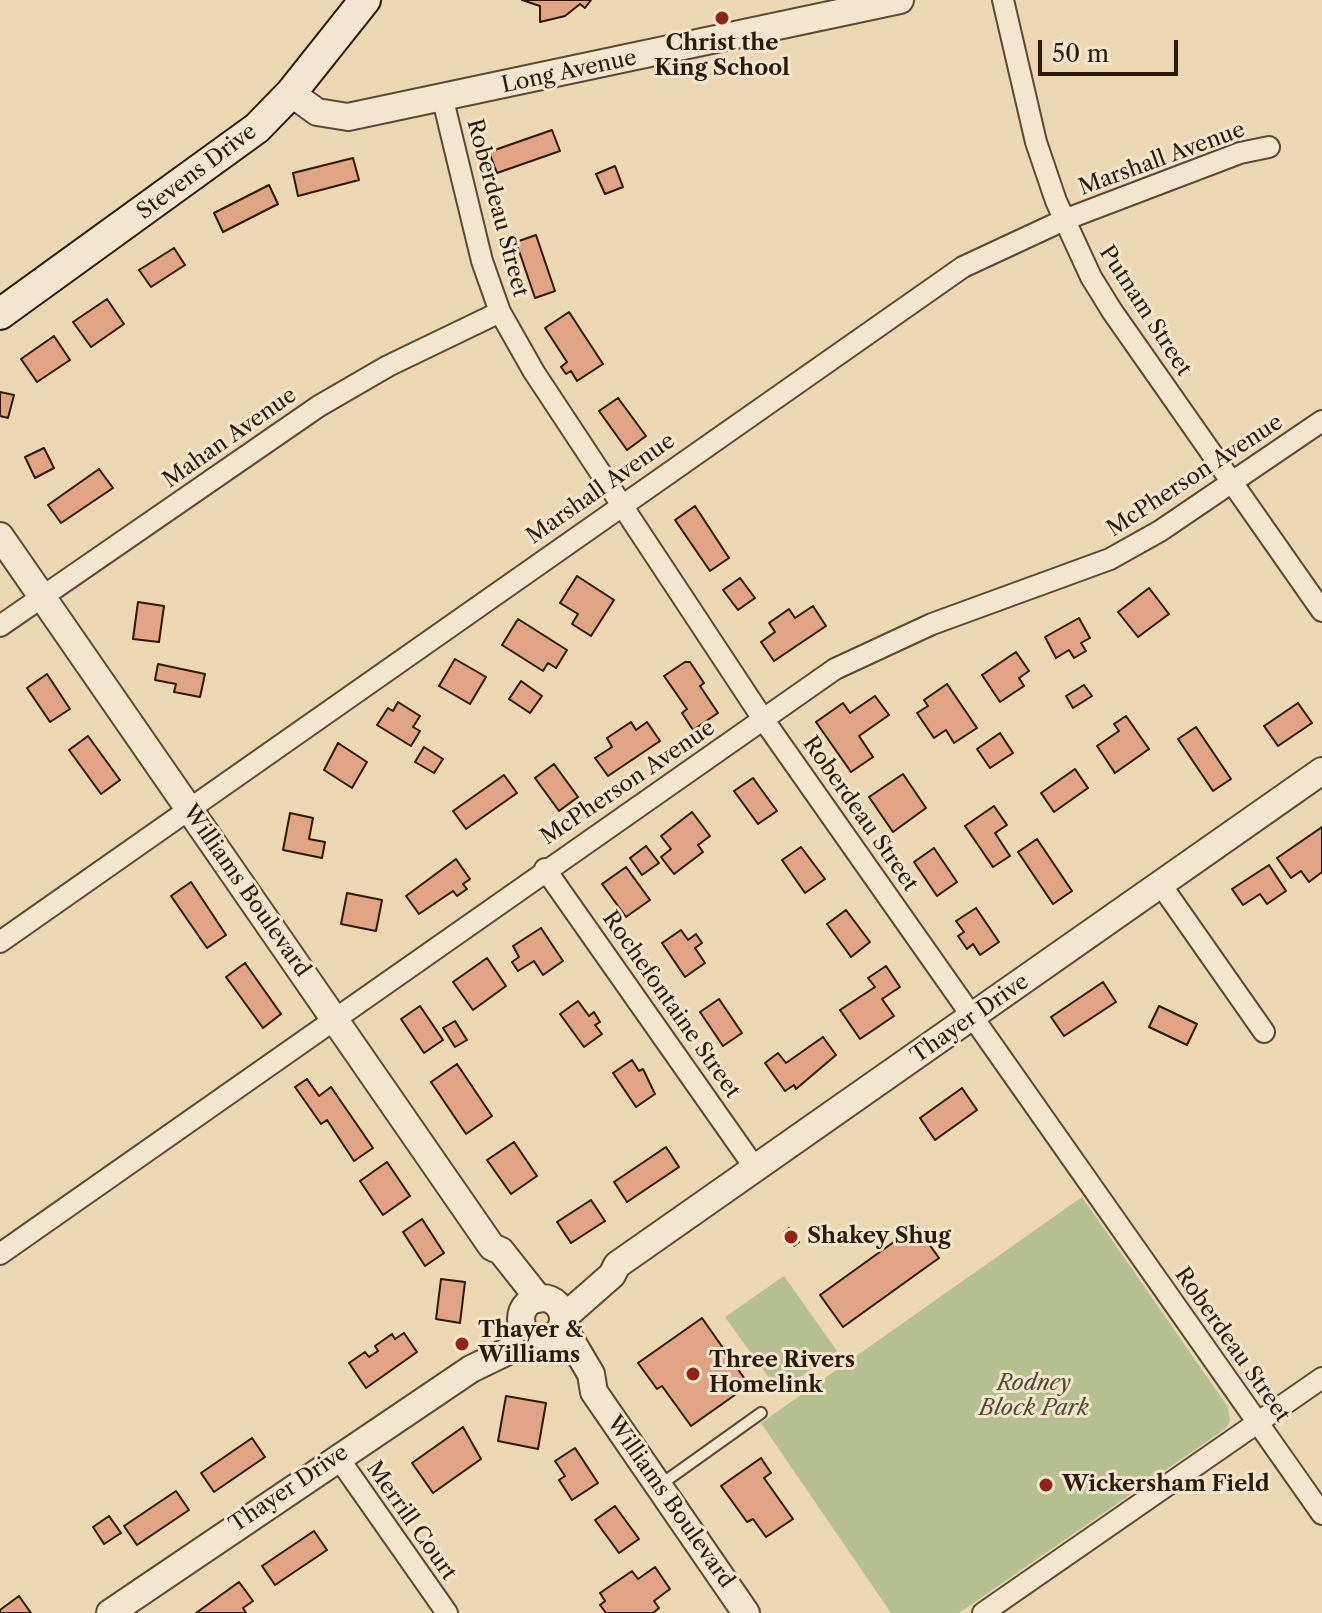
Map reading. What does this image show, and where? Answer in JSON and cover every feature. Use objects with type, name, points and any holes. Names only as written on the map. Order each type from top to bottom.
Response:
[{"type":"main road","name":"Stevens Drive","points":[[0,314],[217,160],[257,128],[291,93],[365,0]]},
{"type":"street","name":"Long Avenue","points":[[291,93],[317,112],[335,118],[443,100],[900,0]]},
{"type":"street","name":"Putnam Street","points":[[1003,0],[1036,142],[1064,220],[1112,311],[1322,611]]},
{"type":"street","name":"Roberdeau Street","points":[[443,100],[467,208],[500,312],[534,372],[763,719],[1322,1514]]},
{"type":"street","name":"Marshall Avenue","points":[[0,942],[963,267],[1064,220],[1240,153],[1269,147]]},
{"type":"street","name":"Mahan Avenue","points":[[0,626],[319,406],[388,366],[500,312]]},
{"type":"street","name":"McPherson Avenue","points":[[0,1254],[545,869],[835,669],[885,643],[1110,559],[1233,484],[1322,421]]},
{"type":"street","name":"Williams Boulevard","points":[[0,536],[492,1247],[491,1258],[591,1374],[594,1392],[746,1613]]},
{"type":"street","name":"Thayer Drive","points":[[110,1613],[337,1456],[471,1369],[479,1355],[542,1318],[606,1264],[617,1265],[1322,771]]},
{"type":"street","name":"Rochefontaine Street","points":[[545,869],[755,1168]]},
{"type":"street","points":[[1161,885],[1264,1032]]},
{"type":"street","points":[[983,1613],[1322,1378]]},
{"type":"street","name":"Merrill Court","points":[[337,1456],[447,1613]]},
{"type":"lane","points":[[658,1486],[761,1413]]},
{"type":"green space","name":"Rodney Block Park","points":[[1082,1197],[1228,1407],[1230,1421],[1225,1429],[959,1613],[891,1613],[761,1423]]},
{"type":"green space","points":[[784,1276],[837,1351],[779,1392],[725,1317]]},
{"type":"building","points":[[522,0],[591,0],[585,8],[580,4],[565,16],[540,22],[540,6]]},
{"type":"building","points":[[552,130],[560,151],[497,173],[489,152]]},
{"type":"building","points":[[353,158],[359,180],[298,196],[293,173]]},
{"type":"building","points":[[615,166],[623,187],[605,194],[596,174]]},
{"type":"building","points":[[269,185],[278,204],[223,232],[214,213]]},
{"type":"building","points":[[536,235],[555,291],[535,298],[516,242]]},
{"type":"building","points":[[174,248],[185,265],[151,287],[139,270]]},
{"type":"building","points":[[107,299],[124,324],[91,347],[73,322]]},
{"type":"building","points":[[569,312],[603,364],[577,381],[571,371],[566,374],[561,367],[567,362],[545,328]]},
{"type":"building","points":[[54,336],[70,360],[37,382],[21,359]]},
{"type":"building","points":[[0,392],[14,395],[8,418],[0,416]]},
{"type":"building","points":[[618,398],[646,436],[627,450],[599,411]]},
{"type":"building","points":[[44,448],[54,468],[35,478],[25,457]]},
{"type":"building","points":[[99,469],[113,488],[61,523],[48,505]]},
{"type":"building","points":[[695,506],[729,558],[710,571],[675,520]]},
{"type":"building","points":[[577,576],[614,600],[591,636],[572,624],[578,614],[560,603]]},
{"type":"building","points":[[740,578],[755,598],[738,610],[723,590]]},
{"type":"building","points":[[1149,588],[1169,614],[1138,637],[1118,612]]},
{"type":"building","points":[[138,602],[164,606],[159,642],[133,639]]},
{"type":"building","points":[[813,606],[826,626],[774,661],[761,642],[775,632],[769,623],[789,609],[795,618]]},
{"type":"building","points":[[1079,618],[1090,638],[1081,643],[1086,651],[1074,658],[1069,650],[1056,658],[1045,637]]},
{"type":"building","points":[[518,619],[567,650],[556,668],[548,663],[543,671],[502,645]]},
{"type":"building","points":[[1016,652],[1029,671],[1019,678],[1024,686],[1000,702],[982,675]]},
{"type":"building","points":[[455,659],[486,677],[470,704],[439,686]]},
{"type":"building","points":[[690,662],[704,683],[700,686],[718,713],[693,730],[682,713],[687,709],[664,676]]},
{"type":"building","points":[[158,664],[205,674],[200,697],[174,692],[176,684],[155,680]]},
{"type":"building","points":[[47,674],[70,709],[50,722],[27,688]]},
{"type":"building","points":[[521,681],[542,696],[530,713],[509,699]]},
{"type":"building","points":[[947,684],[977,728],[954,743],[946,730],[934,738],[917,713],[928,706],[924,700]]},
{"type":"building","points":[[1084,685],[1092,696],[1073,708],[1066,696]]},
{"type":"building","points":[[875,696],[889,715],[859,736],[873,757],[851,772],[816,722],[843,703],[850,713]]},
{"type":"building","points":[[398,702],[420,716],[413,727],[420,731],[411,746],[377,725],[388,708],[393,711]]},
{"type":"building","points":[[1298,703],[1312,723],[1278,746],[1264,726]]},
{"type":"building","points":[[1126,716],[1149,749],[1115,773],[1097,746],[1119,731],[1114,724]]},
{"type":"building","points":[[631,722],[636,730],[647,722],[660,741],[608,776],[595,758],[612,747],[607,738]]},
{"type":"building","points":[[1196,727],[1231,779],[1213,791],[1178,739]]},
{"type":"building","points":[[1000,733],[1013,753],[990,768],[977,749]]},
{"type":"building","points":[[88,736],[120,780],[101,794],[69,750]]},
{"type":"building","points":[[338,743],[367,762],[352,788],[324,770]]},
{"type":"building","points":[[424,747],[443,759],[434,773],[415,762]]},
{"type":"building","points":[[554,764],[578,797],[559,811],[535,778]]},
{"type":"building","points":[[1075,769],[1088,788],[1054,812],[1041,793]]},
{"type":"building","points":[[903,774],[926,808],[893,832],[869,797]]},
{"type":"building","points":[[504,775],[517,793],[466,829],[453,811]]},
{"type":"building","points":[[753,778],[777,811],[758,824],[734,791]]},
{"type":"building","points":[[994,806],[1007,825],[995,833],[1010,856],[993,867],[965,826]]},
{"type":"building","points":[[692,812],[710,836],[698,845],[703,852],[674,874],[661,857],[671,849],[661,836]]},
{"type":"building","points":[[290,813],[313,818],[309,839],[325,842],[322,858],[283,850]]},
{"type":"building","points":[[1322,827],[1322,872],[1309,882],[1301,871],[1291,878],[1277,858]]},
{"type":"building","points":[[1037,839],[1072,891],[1053,904],[1018,852]]},
{"type":"building","points":[[646,846],[659,863],[642,875],[630,858]]},
{"type":"building","points":[[801,847],[825,879],[805,893],[782,860]]},
{"type":"building","points":[[934,848],[957,882],[937,896],[914,862]]},
{"type":"building","points":[[456,859],[470,879],[463,884],[467,889],[457,896],[453,891],[419,914],[406,896]]},
{"type":"building","points":[[1269,865],[1286,891],[1267,904],[1260,894],[1243,905],[1232,889]]},
{"type":"building","points":[[626,867],[650,900],[626,917],[602,884]]},
{"type":"building","points":[[191,882],[226,935],[207,948],[171,896]]},
{"type":"building","points":[[347,893],[382,900],[376,931],[341,924]]},
{"type":"building","points":[[976,908],[999,942],[980,955],[973,944],[967,949],[958,936],[964,932],[956,921]]},
{"type":"building","points":[[846,910],[870,942],[851,957],[827,924]]},
{"type":"building","points":[[541,928],[563,961],[543,975],[534,961],[518,971],[512,962],[519,957],[513,946]]},
{"type":"building","points":[[681,930],[688,940],[696,934],[702,943],[695,948],[705,963],[685,977],[662,943]]},
{"type":"building","points":[[487,958],[506,986],[473,1010],[453,982]]},
{"type":"building","points":[[245,963],[281,1014],[263,1028],[226,977]]},
{"type":"building","points":[[886,966],[900,987],[882,999],[894,1016],[860,1039],[840,1010],[875,987],[868,978]]},
{"type":"building","points":[[1103,982],[1116,1002],[1064,1036],[1051,1017]]},
{"type":"building","points":[[719,999],[742,1033],[723,1046],[700,1012]]},
{"type":"building","points":[[578,1001],[589,1016],[594,1012],[600,1022],[595,1025],[602,1034],[584,1047],[560,1014]]},
{"type":"building","points":[[420,1006],[443,1040],[424,1053],[401,1019]]},
{"type":"building","points":[[1159,1006],[1197,1024],[1187,1045],[1149,1027]]},
{"type":"building","points":[[455,1021],[467,1040],[455,1047],[443,1028]]},
{"type":"building","points":[[823,1037],[836,1055],[796,1089],[794,1085],[785,1091],[765,1063],[778,1053],[786,1063]]},
{"type":"building","points":[[632,1060],[639,1071],[643,1069],[655,1094],[636,1107],[613,1073]]},
{"type":"building","points":[[457,1064],[492,1116],[466,1134],[431,1082]]},
{"type":"building","points":[[307,1079],[319,1096],[331,1087],[373,1148],[354,1161],[327,1120],[321,1124],[295,1087]]},
{"type":"building","points":[[962,1088],[977,1110],[935,1140],[920,1118]]},
{"type":"building","points":[[514,1142],[537,1176],[511,1194],[487,1160]]},
{"type":"building","points":[[666,1147],[679,1167],[627,1202],[614,1182]]},
{"type":"building","points":[[387,1162],[410,1196],[383,1215],[360,1181]]},
{"type":"building","points":[[591,1200],[605,1221],[571,1243],[557,1222]]},
{"type":"building","points":[[422,1219],[444,1253],[425,1266],[403,1232]]},
{"type":"building","points":[[916,1226],[939,1258],[843,1327],[820,1295]]},
{"type":"building","name":"Shakey Shug","points":[[789,1228],[799,1242],[794,1246],[784,1232]]},
{"type":"building","points":[[441,1279],[465,1282],[460,1323],[436,1319]]},
{"type":"building","name":"Three Rivers Homelink","points":[[702,1318],[749,1385],[691,1426],[662,1386],[657,1389],[638,1363]]},
{"type":"building","points":[[404,1333],[417,1352],[366,1388],[349,1363],[365,1352],[369,1357],[378,1351],[375,1346],[392,1334],[395,1339]]},
{"type":"building","points":[[506,1396],[546,1403],[538,1449],[498,1441]]},
{"type":"building","points":[[463,1427],[481,1459],[433,1493],[412,1463]]},
{"type":"building","points":[[252,1438],[265,1457],[214,1492],[201,1473]]},
{"type":"building","points":[[575,1448],[598,1483],[572,1500],[559,1480],[565,1476],[555,1461]]},
{"type":"building","points":[[761,1458],[771,1473],[764,1478],[793,1519],[766,1537],[753,1519],[747,1522],[721,1486]]},
{"type":"building","points":[[176,1491],[189,1510],[137,1545],[124,1526]]},
{"type":"building","points":[[615,1506],[639,1539],[619,1553],[595,1520]]},
{"type":"building","points":[[109,1516],[121,1533],[104,1544],[93,1527]]},
{"type":"building","points":[[314,1531],[327,1550],[275,1585],[262,1566]]},
{"type":"building","points":[[655,1567],[670,1589],[654,1601],[659,1608],[653,1613],[606,1613],[600,1605],[605,1601],[600,1593],[632,1571],[638,1579]]},
{"type":"building","points":[[239,1582],[253,1601],[243,1608],[246,1613],[196,1613]]},
{"type":"building","points":[[19,1596],[31,1613],[0,1613],[0,1610]]},
{"type":"place","name":"Christ the King School","points":[[722,18]]},
{"type":"place","name":"Shakey Shug","points":[[791,1237]]},
{"type":"place","name":"Thayer & Williams","points":[[462,1344]]},
{"type":"place","name":"Three Rivers Homelink","points":[[693,1374]]},
{"type":"place","name":"Wickersham Field","points":[[1046,1485]]}]
